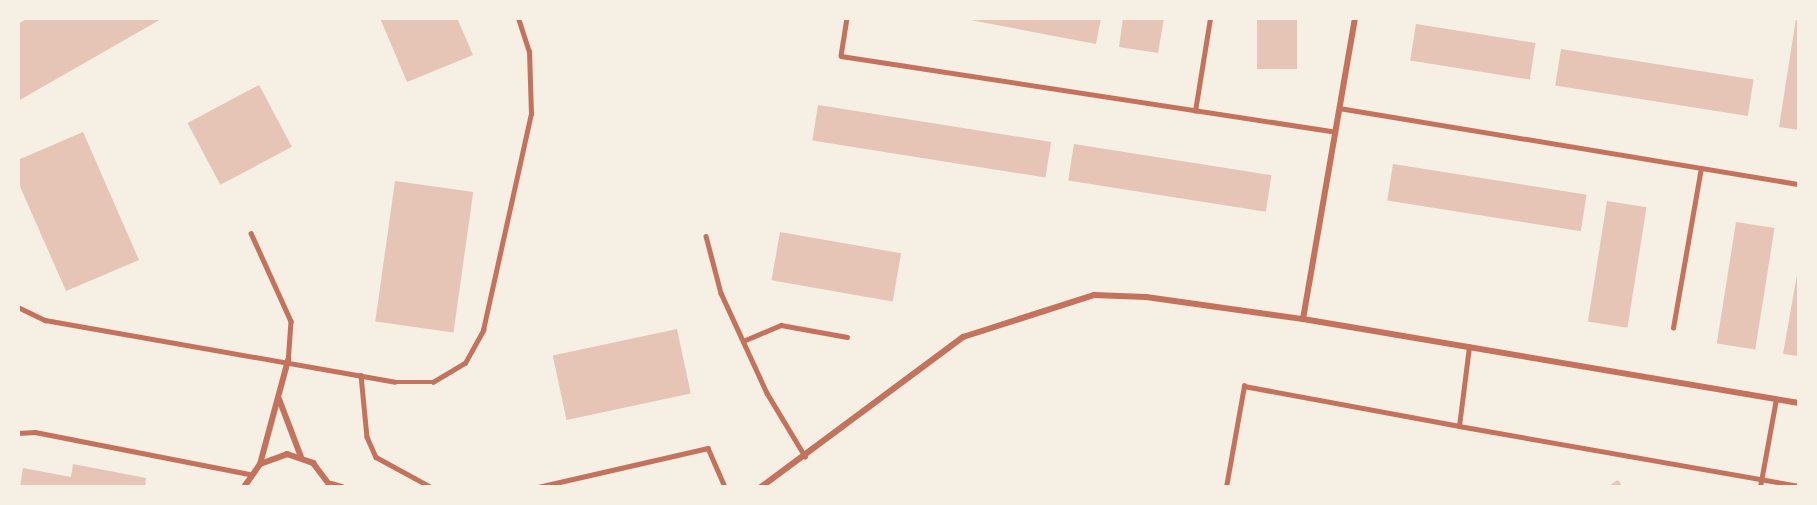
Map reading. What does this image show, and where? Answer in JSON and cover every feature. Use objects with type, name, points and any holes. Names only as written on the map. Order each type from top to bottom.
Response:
[{"type":"street","points":[[1303,319],[1355,18]]},
{"type":"street","points":[[761,487],[963,337],[1052,305],[1094,295],[1146,297],[1303,319],[1799,403]]},
{"type":"street","points":[[260,464],[288,360]]},
{"type":"street","points":[[278,398],[301,457]]},
{"type":"street","points":[[244,487],[250,474],[260,464],[286,454],[301,457],[324,472],[331,486],[342,487]]},
{"type":"lane","points":[[18,307],[45,320],[288,360],[361,375],[433,382],[465,363],[483,330],[531,114],[529,52],[518,18]]},
{"type":"lane","points":[[847,18],[841,56],[1335,132]]},
{"type":"lane","points":[[1195,111],[1210,18]]},
{"type":"lane","points":[[1339,108],[1799,184]]},
{"type":"lane","points":[[1673,328],[1701,168]]},
{"type":"lane","points":[[251,233],[291,321],[288,360]]},
{"type":"lane","points":[[706,236],[721,293],[742,341],[805,456]]},
{"type":"lane","points":[[742,341],[781,325],[847,337]]},
{"type":"lane","points":[[1459,426],[1469,347]]},
{"type":"lane","points":[[361,375],[367,437],[376,457],[431,487]]},
{"type":"lane","points":[[1226,487],[1244,387],[1799,486]]},
{"type":"lane","points":[[1760,487],[1776,399]]},
{"type":"lane","points":[[18,434],[35,432],[250,474]]},
{"type":"lane","points":[[538,487],[708,448],[725,487]]},
{"type":"building","points":[[28,18],[163,18],[18,101],[18,24]]},
{"type":"building","points":[[380,18],[457,18],[473,55],[407,82]]},
{"type":"building","points":[[960,18],[1101,18],[1096,44]]},
{"type":"building","points":[[1123,18],[1164,18],[1158,53],[1119,47]]},
{"type":"building","points":[[1257,18],[1297,18],[1297,69],[1257,69]]},
{"type":"building","points":[[1796,18],[1799,18],[1799,130],[1779,127]]},
{"type":"building","points":[[1416,24],[1536,43],[1530,79],[1410,61]]},
{"type":"building","points":[[1561,49],[1754,80],[1748,116],[1555,86]]},
{"type":"building","points":[[259,85],[292,147],[220,185],[187,123]]},
{"type":"building","points":[[818,105],[1051,142],[1045,177],[812,141]]},
{"type":"building","points":[[83,132],[139,260],[66,291],[18,182],[18,160]]},
{"type":"building","points":[[1074,144],[1272,175],[1266,212],[1068,181]]},
{"type":"building","points":[[1393,164],[1587,195],[1581,231],[1387,201]]},
{"type":"building","points":[[395,181],[473,192],[453,333],[375,322]]},
{"type":"building","points":[[1607,201],[1647,207],[1627,328],[1588,321]]},
{"type":"building","points":[[1736,222],[1775,228],[1755,350],[1717,343]]},
{"type":"building","points":[[780,232],[901,253],[893,302],[771,280]]},
{"type":"building","points":[[1799,263],[1799,356],[1783,354]]},
{"type":"building","points":[[677,329],[691,394],[566,420],[553,355]]},
{"type":"building","points":[[73,464],[146,478],[145,487],[20,487],[23,468],[71,477]]},
{"type":"building","points":[[1618,480],[1623,487],[1607,487]]}]
